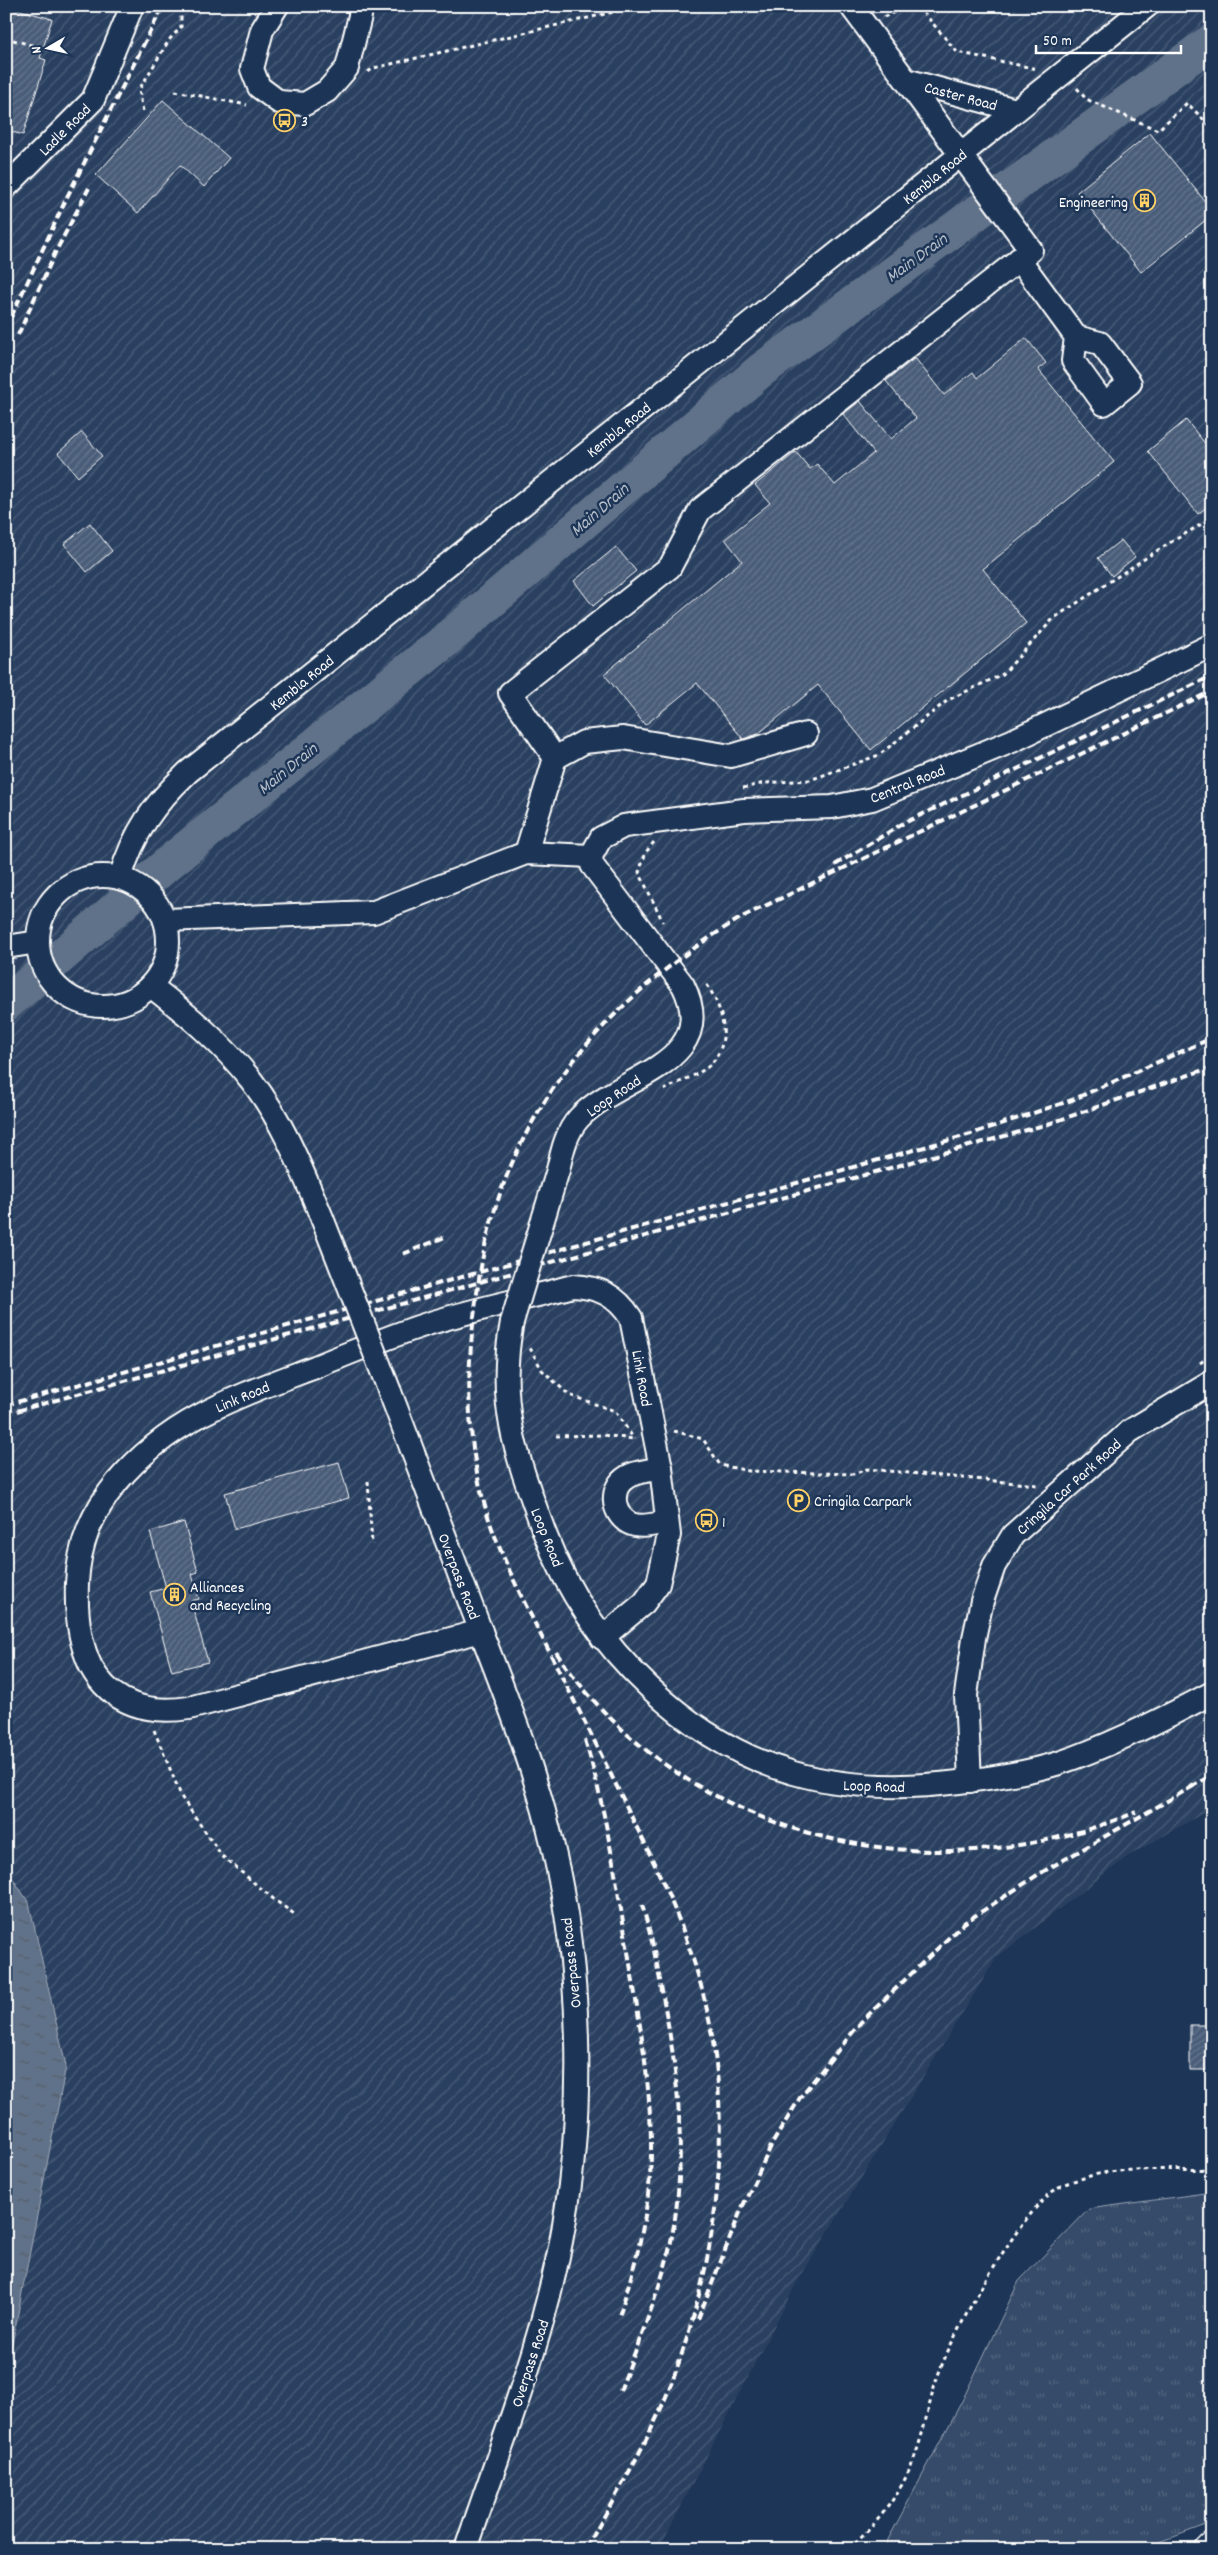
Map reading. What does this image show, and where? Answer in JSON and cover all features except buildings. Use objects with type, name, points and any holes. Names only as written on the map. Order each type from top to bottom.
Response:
[{"type":"main road","points":[[1209,2549],[1212,2546]]},
{"type":"street","name":"Ladle Road","points":[[6,187],[93,100],[132,6]]},
{"type":"street","points":[[277,6],[262,30],[252,69],[258,87],[279,102],[305,104],[327,91],[347,68],[360,16],[360,6]]},
{"type":"street","name":"Kembla Road","points":[[120,878],[135,835],[149,813],[188,772],[1147,6]]},
{"type":"street","name":"Caster Road","points":[[844,7],[865,25],[1031,250],[1019,259]]},
{"type":"street","name":"Caster Road","points":[[906,80],[1016,110]]},
{"type":"street","points":[[554,758],[510,693],[670,567],[700,510],[1019,259],[1076,337]]},
{"type":"street","name":"Central Road","points":[[591,856],[601,838],[624,826],[744,810],[832,807],[872,799],[1012,740],[1212,645]]},
{"type":"street","points":[[526,853],[554,758],[584,742],[623,738],[731,756],[806,734]]},
{"type":"street","points":[[160,910],[374,912],[526,853],[591,856]]},
{"type":"street","name":"Loop Road","points":[[591,856],[592,865],[597,874],[683,985],[691,1008],[692,1022],[690,1035],[675,1056],[607,1096],[579,1118],[568,1136],[512,1322],[508,1345],[506,1399],[518,1461],[555,1559],[575,1596],[602,1638],[632,1672],[669,1706],[708,1734],[746,1756],[802,1776],[841,1784],[925,1786],[970,1780],[1059,1763],[1097,1748],[1212,1693]]},
{"type":"street","points":[[100,875],[120,878],[140,886],[160,910],[169,937],[168,955],[161,971],[151,986],[134,999],[113,1006],[91,1006],[70,998],[53,983],[42,964],[39,948],[43,916],[49,904],[63,889],[80,880],[100,875]]},
{"type":"street","points":[[6,947],[39,948]]},
{"type":"street","name":"Overpass Road","points":[[151,986],[220,1045],[251,1080],[278,1121],[302,1168],[506,1694],[532,1768],[554,1847],[568,1930],[575,2010],[578,2080],[574,2156],[564,2225],[550,2295],[528,2370],[466,2549]]},
{"type":"street","name":"Link Road","points":[[481,1631],[189,1708],[171,1711],[145,1708],[122,1699],[105,1686],[92,1667],[83,1646],[79,1621],[78,1567],[82,1542],[93,1516],[108,1493],[133,1463],[188,1420],[224,1402],[419,1326],[573,1286],[585,1287],[609,1294],[624,1308],[631,1318],[643,1436],[661,1468],[669,1535],[658,1584],[644,1603],[602,1638]]},
{"type":"street","name":"Cringila Car Park Road","points":[[970,1780],[966,1696],[974,1638],[982,1601],[994,1566],[1013,1535],[1130,1431],[1205,1373]]},
{"type":"street","points":[[661,1468],[632,1474],[624,1478],[619,1484],[614,1501],[616,1510],[629,1523],[637,1525],[667,1522]]},
{"type":"path","points":[[143,111],[139,90],[169,40],[180,27],[181,6]]},
{"type":"path","points":[[366,73],[374,68],[639,6]]},
{"type":"path","points":[[657,6],[844,7]]},
{"type":"path","points":[[865,25],[908,6]]},
{"type":"path","points":[[918,6],[957,52],[1040,69],[1056,62],[1086,99],[1139,123],[1158,130],[1187,103],[1212,128]]},
{"type":"path","points":[[13,40],[68,55]]},
{"type":"path","points":[[175,91],[252,106]]},
{"type":"path","points":[[529,1339],[535,1359],[542,1370],[569,1395],[615,1412],[643,1436]]},
{"type":"path","points":[[1205,1373],[1212,1355]]},
{"type":"path","points":[[556,1436],[643,1436],[674,1431],[703,1439],[720,1466],[749,1471],[853,1474],[867,1469],[1036,1485],[1043,1481]]},
{"type":"path","points":[[368,1481],[372,1545]]},
{"type":"path","points":[[145,1708],[182,1798],[222,1856],[276,1901],[298,1916]]},
{"type":"path","points":[[849,2549],[863,2537],[893,2501],[913,2461],[940,2371],[956,2332],[1035,2207],[1056,2188],[1090,2176],[1130,2171],[1212,2169]]},
{"type":"shaded area","points":[[6,6],[1212,6],[1212,1808],[1127,1857],[997,1957],[796,2284],[659,2549],[6,2549]]},
{"type":"green space","points":[[1212,2192],[1212,2514],[1203,2526],[1141,2549],[883,2549],[962,2401],[1019,2281],[1089,2209]]},
{"type":"water","points":[[6,1868],[29,1903],[66,2066],[6,2375]]},
{"type":"waterway","name":"Main Drain","points":[[6,1004],[172,860],[446,640],[760,371],[1212,41]]},
{"type":"railway","points":[[6,328],[67,197],[163,6]]},
{"type":"railway","points":[[18,335],[55,253],[89,188]]},
{"type":"railway","points":[[835,865],[902,824],[1212,676]]},
{"type":"railway","points":[[586,2549],[632,2466],[664,2401],[687,2337],[699,2294],[709,2251],[719,2163],[720,2118],[717,2074],[705,2003],[690,1951],[671,1900],[598,1748],[524,1602],[493,1531],[485,1506],[474,1455],[469,1403],[469,1377],[476,1300],[490,1226],[507,1176],[528,1129],[555,1086],[585,1047],[619,1010],[657,977],[698,946],[742,917],[1212,691]]},
{"type":"railway","points":[[6,1405],[971,1134],[1072,1100],[1212,1038]]},
{"type":"railway","points":[[6,1414],[1048,1124],[1212,1067]]},
{"type":"railway","points":[[403,1254],[445,1237]]},
{"type":"railway","points":[[556,1652],[609,1717],[671,1769],[741,1808],[816,1835],[895,1849],[976,1850],[1057,1838],[1136,1812]]},
{"type":"railway","points":[[585,1740],[604,1815],[613,1865],[642,2041],[650,2117],[651,2164],[646,2209],[632,2274],[619,2316]]},
{"type":"railway","points":[[1191,1787],[1212,1775]]},
{"type":"railway","points":[[698,2319],[741,2210],[772,2144],[801,2096],[861,2022],[964,1923],[1039,1874],[1197,1784]]},
{"type":"railway","points":[[620,2391],[652,2306],[668,2255],[674,2223],[680,2160],[678,2097],[670,2034],[649,1929],[642,1905]]},
{"type":"place","name":"3","points":[[285,120]]},
{"type":"place","name":"Engineering","points":[[1144,201]]},
{"type":"place","name":"Cringila Carpark","points":[[798,1500]]},
{"type":"place","name":"1","points":[[706,1521]]},
{"type":"place","name":"Alliances and Recycling","points":[[174,1595]]}]
